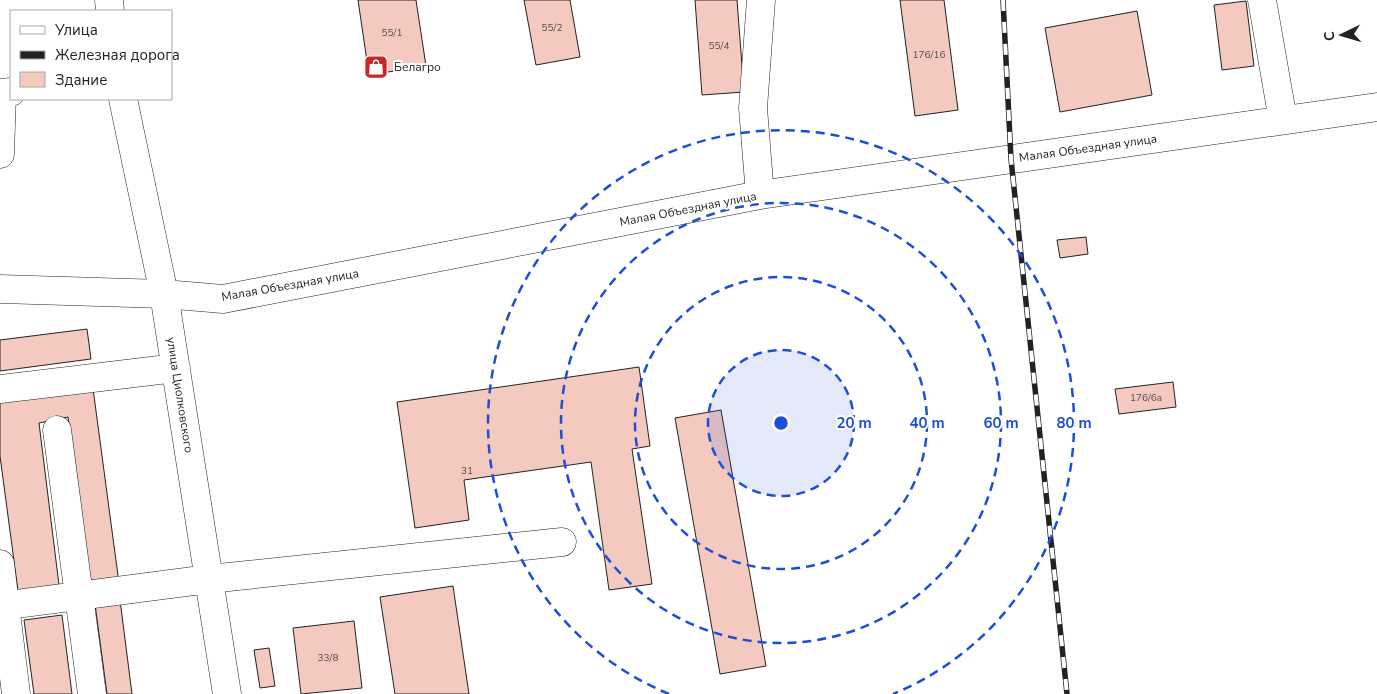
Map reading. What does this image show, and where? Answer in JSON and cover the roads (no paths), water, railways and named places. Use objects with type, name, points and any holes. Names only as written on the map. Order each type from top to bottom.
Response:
[{"type":"street","points":[[760,195],[754,108],[761,0]]},
{"type":"street","points":[[1262,0],[1283,120]]},
{"type":"street","points":[[0,154],[2,93],[10,92]]},
{"type":"street","name":"улица Циолковского","points":[[124,100],[164,294],[227,694]]},
{"type":"street","name":"Малая Объездная улица","points":[[0,289],[164,294],[223,299],[760,195],[1377,107]]},
{"type":"street","points":[[0,389],[176,368]]},
{"type":"street","points":[[57,430],[92,694]]},
{"type":"street","points":[[3,606],[209,579],[562,542]]},
{"type":"street","points":[[0,564],[3,606],[16,694]]},
{"type":"railway","points":[[1003,0],[1011,159],[1067,694]]},
{"type":"place","name":"Белагро","points":[[376,67]]}]
